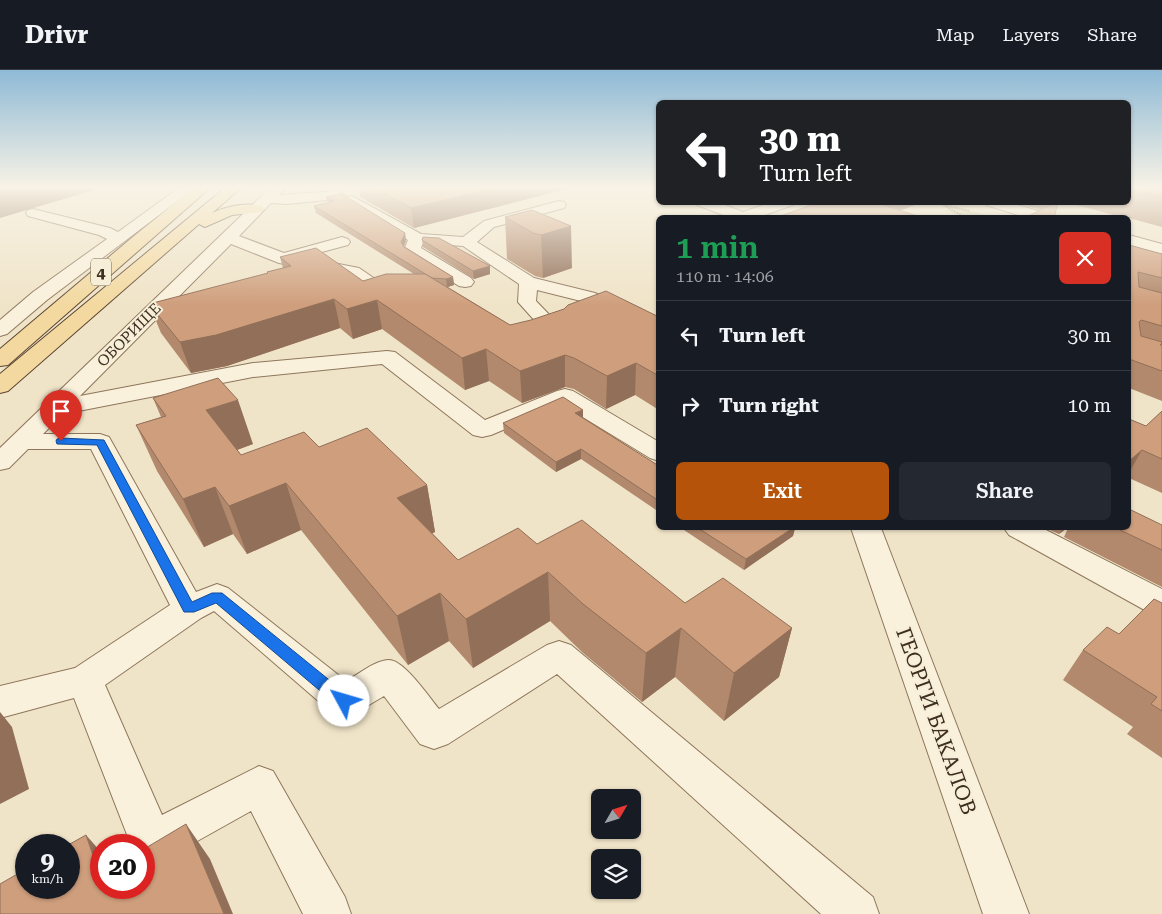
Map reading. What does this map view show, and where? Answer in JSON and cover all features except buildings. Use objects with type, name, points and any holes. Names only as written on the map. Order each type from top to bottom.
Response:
[{"type":"main road","name":"4","points":[[0,360],[155,226]]},
{"type":"main road","points":[[137,268],[200,226]]},
{"type":"main road","name":"4","points":[[0,386],[137,268],[203,226]]},
{"type":"street","points":[[80,226],[112,235]]},
{"type":"street","points":[[0,330],[112,235],[134,226]]},
{"type":"street","name":"ОБОРИЩЕ","points":[[11,452],[228,237],[234,226]]},
{"type":"street","points":[[397,226],[417,238],[467,242],[528,282],[588,296],[656,330]]},
{"type":"street","points":[[467,242],[486,226]]},
{"type":"street","points":[[228,237],[285,259],[353,272],[386,295],[415,294]]},
{"type":"street","points":[[417,238],[412,250],[465,282]]},
{"type":"street","points":[[1131,241],[1162,249]]},
{"type":"street","points":[[285,259],[305,251],[342,242]]},
{"type":"street","points":[[525,345],[557,333],[527,302],[528,282]]},
{"type":"street","points":[[8,302],[40,296]]},
{"type":"street","points":[[55,408],[253,370],[387,357],[482,430],[565,396],[656,451]]},
{"type":"street","points":[[11,452],[100,442],[189,609]]},
{"type":"street","name":"ГЕОРГИ БАКАЛОВ","points":[[867,530],[1006,914]]},
{"type":"street","points":[[1023,530],[1162,604]]},
{"type":"street","points":[[0,702],[85,680],[189,609],[217,596],[344,701],[389,675],[434,732],[559,654],[856,914]]},
{"type":"street","points":[[85,680],[152,844],[259,785],[328,914]]},
{"type":"route","points":[[61,441],[100,442],[189,609],[217,596],[344,701]]}]
